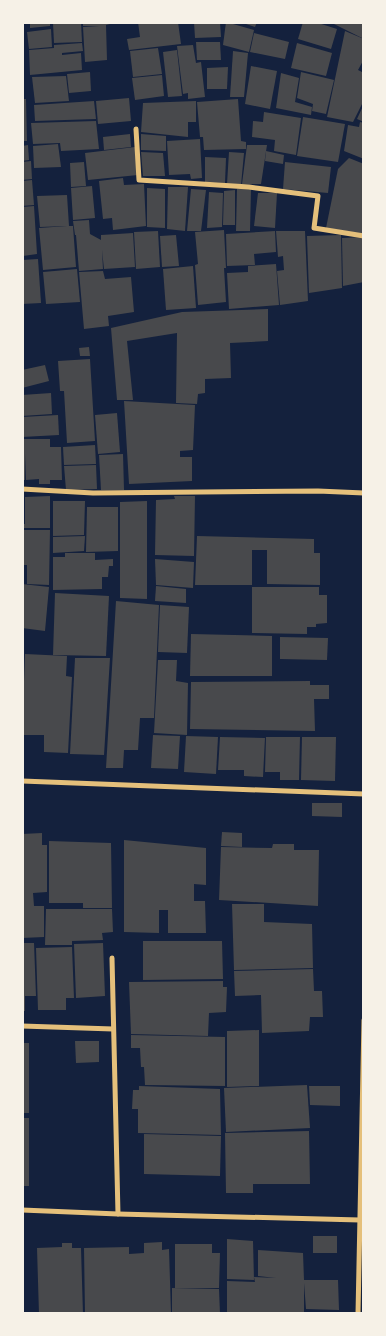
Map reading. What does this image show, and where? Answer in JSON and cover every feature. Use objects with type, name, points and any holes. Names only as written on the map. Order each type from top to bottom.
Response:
[{"type":"street","points":[[136,130],[140,180],[249,187],[318,196],[314,228],[364,236]]},
{"type":"street","points":[[22,489],[93,493],[318,491],[364,493]]},
{"type":"street","points":[[22,781],[364,794]]},
{"type":"street","points":[[112,958],[118,1214]]},
{"type":"street","points":[[358,1314],[364,1020]]},
{"type":"street","points":[[22,1026],[113,1029]]},
{"type":"street","points":[[22,1210],[360,1220]]},
{"type":"building","points":[[30,22],[50,22],[50,26],[30,28]]},
{"type":"building","points":[[81,22],[82,42],[54,43],[53,23]]},
{"type":"building","points":[[83,22],[110,22],[110,24],[106,25],[107,60],[85,62],[83,27],[99,26],[83,26]]},
{"type":"building","points":[[138,22],[178,22],[181,44],[129,50],[127,39],[140,37]]},
{"type":"building","points":[[194,22],[220,22],[221,37],[195,38]]},
{"type":"building","points":[[226,22],[254,30],[249,52],[223,45]]},
{"type":"building","points":[[240,22],[257,22],[255,27]]},
{"type":"building","points":[[303,22],[315,22],[337,29],[331,49],[298,39]]},
{"type":"building","points":[[335,22],[364,22],[364,39],[334,24]]},
{"type":"building","points":[[51,29],[52,47],[29,49],[27,32]]},
{"type":"building","points":[[345,31],[364,39],[364,59],[358,70],[364,73],[364,100],[353,122],[327,117]]},
{"type":"building","points":[[254,33],[289,42],[285,59],[250,52]]},
{"type":"building","points":[[196,42],[220,42],[221,60],[197,60]]},
{"type":"building","points":[[82,43],[83,51],[62,53],[62,55],[81,53],[82,70],[30,75],[29,50],[54,48],[54,45]]},
{"type":"building","points":[[297,43],[332,53],[326,76],[291,68]]},
{"type":"building","points":[[193,45],[196,63],[201,62],[205,97],[188,99],[188,93],[183,94],[177,46]]},
{"type":"building","points":[[158,48],[162,74],[133,77],[130,51]]},
{"type":"building","points":[[177,50],[182,96],[168,97],[163,52]]},
{"type":"building","points":[[233,51],[248,53],[244,97],[230,97]]},
{"type":"building","points":[[251,66],[277,71],[270,109],[245,104]]},
{"type":"building","points":[[228,67],[227,89],[207,89],[207,68]]},
{"type":"building","points":[[90,72],[91,91],[69,93],[67,74]]},
{"type":"building","points":[[301,72],[334,80],[326,114],[312,111],[313,104],[297,98]]},
{"type":"building","points":[[281,73],[299,78],[295,102],[312,107],[311,115],[276,108]]},
{"type":"building","points":[[162,75],[164,96],[135,100],[132,78]]},
{"type":"building","points":[[66,76],[69,101],[35,103],[32,77]]},
{"type":"building","points":[[129,98],[131,121],[98,124],[96,101]]},
{"type":"building","points":[[22,99],[26,99],[27,141],[22,141]]},
{"type":"building","points":[[238,99],[241,141],[246,142],[246,149],[204,150],[203,137],[200,137],[197,102]]},
{"type":"building","points":[[94,101],[96,119],[35,121],[34,105]]},
{"type":"building","points":[[196,101],[196,122],[188,122],[188,137],[141,132],[143,103]]},
{"type":"building","points":[[364,104],[364,122],[357,119]]},
{"type":"building","points":[[264,112],[301,118],[296,155],[274,151],[275,140],[252,137],[253,121],[263,122]]},
{"type":"building","points":[[303,117],[345,124],[338,162],[297,156]]},
{"type":"building","points":[[96,121],[99,149],[61,151],[60,143],[33,144],[31,123]]},
{"type":"building","points":[[360,122],[364,123],[364,159],[344,151],[348,125],[359,127]]},
{"type":"building","points":[[130,134],[131,147],[104,150],[103,137]]},
{"type":"building","points":[[141,134],[166,136],[166,151],[141,150]]},
{"type":"building","points":[[200,139],[202,178],[191,179],[190,174],[169,175],[167,141]]},
{"type":"building","points":[[58,144],[61,167],[34,168],[33,146]]},
{"type":"building","points":[[28,145],[29,160],[22,161],[22,146]]},
{"type":"building","points":[[247,145],[267,145],[261,184],[242,184]]},
{"type":"building","points":[[135,147],[138,175],[88,180],[85,153]]},
{"type":"building","points":[[266,151],[284,155],[283,164],[265,161]]},
{"type":"building","points":[[141,152],[163,153],[165,176],[143,176]]},
{"type":"building","points":[[229,152],[244,153],[241,185],[227,184]]},
{"type":"building","points":[[205,157],[226,158],[225,183],[205,182]]},
{"type":"building","points":[[349,158],[364,164],[364,234],[326,228],[338,169]]},
{"type":"building","points":[[31,161],[32,179],[22,180],[22,162]]},
{"type":"building","points":[[84,162],[86,186],[71,187],[70,163]]},
{"type":"building","points":[[285,162],[331,167],[328,193],[283,189]]},
{"type":"building","points":[[123,178],[124,185],[144,184],[146,226],[113,230],[112,218],[103,219],[99,181]]},
{"type":"building","points":[[32,180],[34,205],[22,206],[22,181]]},
{"type":"building","points":[[92,186],[95,218],[73,220],[71,188]]},
{"type":"building","points":[[168,187],[188,187],[185,231],[167,229]]},
{"type":"building","points":[[147,188],[165,189],[165,228],[147,227]]},
{"type":"building","points":[[191,189],[206,190],[201,231],[187,231]]},
{"type":"building","points":[[237,189],[251,189],[250,231],[236,231]]},
{"type":"building","points":[[235,190],[235,225],[223,225],[224,191]]},
{"type":"building","points":[[209,192],[223,193],[222,227],[207,228]]},
{"type":"building","points":[[258,193],[277,193],[275,228],[254,226]]},
{"type":"building","points":[[67,195],[69,226],[73,226],[76,267],[43,270],[39,228],[67,226],[40,227],[37,196]]},
{"type":"building","points":[[34,206],[37,254],[23,256],[22,207]]},
{"type":"building","points":[[89,220],[90,234],[101,240],[101,235],[133,233],[135,267],[104,269],[102,250],[103,269],[79,271],[73,221]]},
{"type":"building","points":[[224,230],[226,302],[198,305],[195,265],[198,264],[195,232]]},
{"type":"building","points":[[158,231],[160,267],[136,269],[134,232]]},
{"type":"building","points":[[275,231],[276,252],[254,254],[255,265],[227,266],[226,234]]},
{"type":"building","points":[[276,231],[305,231],[308,301],[280,305],[277,271],[284,270],[283,256],[278,257]]},
{"type":"building","points":[[176,235],[179,266],[162,267],[160,236]]},
{"type":"building","points":[[341,235],[342,288],[309,293],[307,236]]},
{"type":"building","points":[[364,237],[364,282],[343,286],[342,238]]},
{"type":"building","points":[[38,259],[41,303],[22,304],[22,260]]},
{"type":"building","points":[[276,264],[279,305],[229,309],[227,273],[248,272],[248,266]]},
{"type":"building","points":[[193,266],[196,308],[166,310],[163,269]]},
{"type":"building","points":[[77,269],[80,302],[46,304],[43,272]]},
{"type":"building","points":[[103,271],[105,279],[131,277],[134,312],[108,316],[109,326],[84,329],[79,272]]},
{"type":"building","points":[[268,309],[268,341],[230,343],[231,378],[205,379],[205,393],[198,394],[197,404],[176,403],[177,333],[127,341],[133,400],[117,400],[111,328],[182,312]]},
{"type":"building","points":[[89,347],[90,356],[80,356],[79,348]]},
{"type":"building","points":[[90,359],[95,441],[67,443],[64,391],[60,391],[58,361]]},
{"type":"building","points":[[45,365],[49,381],[22,388],[22,370]]},
{"type":"building","points":[[51,393],[52,414],[22,416],[22,395]]},
{"type":"building","points":[[124,401],[195,405],[193,450],[180,451],[180,457],[192,457],[192,481],[129,484]]},
{"type":"building","points":[[117,413],[120,452],[98,454],[95,415]]},
{"type":"building","points":[[58,415],[59,435],[22,437],[22,417]]},
{"type":"building","points":[[22,439],[50,439],[50,447],[61,447],[62,480],[50,480],[50,484],[39,484],[39,479],[26,480],[25,454],[25,480],[22,480]]},
{"type":"building","points":[[95,445],[96,464],[64,465],[63,447]]},
{"type":"building","points":[[123,454],[124,490],[101,490],[99,455]]},
{"type":"building","points":[[96,465],[97,489],[66,490],[64,466]]},
{"type":"building","points":[[50,496],[50,528],[22,528],[22,524],[25,524],[25,497]]},
{"type":"building","points":[[174,496],[195,496],[194,556],[155,555],[156,500],[175,499]]},
{"type":"building","points":[[53,501],[85,501],[84,535],[53,536]]},
{"type":"building","points":[[147,501],[147,599],[120,598],[120,502]]},
{"type":"building","points":[[87,507],[118,507],[118,551],[86,552]]},
{"type":"building","points":[[22,530],[50,530],[49,585],[27,584],[27,565],[22,565]]},
{"type":"building","points":[[85,536],[84,551],[53,553],[53,537]]},
{"type":"building","points":[[197,536],[314,539],[314,553],[320,553],[320,585],[267,584],[267,550],[252,550],[252,585],[195,585]]},
{"type":"building","points":[[65,553],[95,553],[95,560],[113,559],[113,566],[109,566],[108,577],[102,577],[102,589],[53,590],[53,557],[65,557]]},
{"type":"building","points":[[155,559],[194,562],[193,588],[156,585]]},
{"type":"building","points":[[22,584],[49,587],[45,631],[22,628]]},
{"type":"building","points":[[156,586],[186,589],[186,603],[155,601]]},
{"type":"building","points":[[252,587],[319,587],[319,595],[327,595],[327,623],[316,624],[316,627],[307,627],[307,634],[252,633]]},
{"type":"building","points":[[55,593],[109,596],[106,656],[53,655]]},
{"type":"building","points":[[116,601],[159,605],[154,718],[140,718],[138,750],[124,750],[123,768],[106,768]]},
{"type":"building","points":[[160,605],[189,607],[187,653],[158,652]]},
{"type":"building","points":[[191,634],[272,636],[272,676],[190,676]]},
{"type":"building","points":[[280,637],[328,638],[327,660],[280,659]]},
{"type":"building","points":[[25,654],[67,656],[66,676],[72,677],[68,753],[44,752],[44,735],[22,735]]},
{"type":"building","points":[[75,658],[110,658],[104,755],[70,754]]},
{"type":"building","points":[[158,660],[177,660],[176,681],[188,683],[187,735],[154,733]]},
{"type":"building","points":[[310,681],[310,685],[329,685],[329,699],[314,699],[315,731],[190,729],[191,682]]},
{"type":"building","points":[[153,735],[180,736],[178,769],[151,768]]},
{"type":"building","points":[[186,736],[218,737],[216,774],[184,772]]},
{"type":"building","points":[[220,737],[265,738],[263,777],[244,776],[244,770],[218,770]]},
{"type":"building","points":[[266,737],[300,737],[299,780],[280,780],[280,772],[265,772]]},
{"type":"building","points":[[302,737],[336,737],[335,781],[301,780]]},
{"type":"building","points":[[312,803],[342,803],[342,817],[312,816]]},
{"type":"building","points":[[222,832],[242,833],[242,847],[221,846]]},
{"type":"building","points":[[42,833],[42,845],[47,845],[47,892],[33,893],[34,906],[44,906],[44,937],[22,938],[22,834]]},
{"type":"building","points":[[124,840],[206,848],[206,885],[194,884],[194,901],[205,901],[206,933],[168,933],[168,910],[159,910],[159,933],[124,932]]},
{"type":"building","points":[[49,841],[111,843],[112,908],[83,908],[83,903],[49,903]]},
{"type":"building","points":[[273,844],[294,844],[294,850],[319,850],[318,906],[219,900],[221,847],[272,848]]},
{"type":"building","points":[[232,904],[264,904],[264,922],[312,924],[313,968],[234,970]]},
{"type":"building","points":[[46,909],[112,909],[113,932],[102,933],[103,940],[72,941],[72,945],[45,945]]},
{"type":"building","points":[[143,941],[222,941],[223,979],[143,980]]},
{"type":"building","points":[[22,943],[34,943],[36,996],[25,996],[25,1011],[22,1011]]},
{"type":"building","points":[[103,943],[105,996],[76,998],[74,944]]},
{"type":"building","points":[[72,947],[74,998],[66,998],[66,1010],[38,1010],[36,948]]},
{"type":"building","points":[[313,969],[314,991],[322,991],[323,1017],[310,1017],[309,1031],[262,1033],[261,995],[235,996],[234,971]]},
{"type":"building","points":[[223,981],[223,987],[227,987],[226,1012],[209,1013],[208,1036],[131,1034],[129,982]]},
{"type":"building","points":[[259,1030],[259,1086],[227,1087],[227,1031]]},
{"type":"building","points":[[131,1035],[225,1037],[225,1086],[145,1085],[144,1067],[141,1067],[140,1048],[131,1048]]},
{"type":"building","points":[[75,1041],[99,1041],[99,1062],[76,1063]]},
{"type":"building","points":[[22,1043],[29,1043],[29,1113],[22,1113]]},
{"type":"building","points":[[307,1085],[310,1128],[226,1132],[224,1088]]},
{"type":"building","points":[[139,1086],[220,1089],[221,1135],[138,1133],[138,1109],[132,1109],[133,1090],[139,1090]]},
{"type":"building","points":[[309,1086],[340,1086],[340,1106],[310,1105]]},
{"type":"building","points":[[22,1118],[29,1118],[29,1186],[22,1186]]},
{"type":"building","points":[[309,1131],[310,1184],[253,1184],[253,1193],[226,1193],[225,1133]]},
{"type":"building","points":[[144,1134],[221,1136],[220,1176],[144,1174]]},
{"type":"building","points":[[313,1236],[337,1236],[337,1253],[313,1253]]},
{"type":"building","points":[[227,1239],[253,1241],[254,1280],[227,1279]]},
{"type":"building","points":[[162,1242],[162,1250],[169,1249],[171,1313],[85,1314],[84,1248],[129,1247],[129,1254],[144,1253],[144,1243]]},
{"type":"building","points":[[62,1243],[72,1243],[72,1248],[81,1248],[83,1314],[39,1314],[37,1248],[62,1247]]},
{"type":"building","points":[[175,1244],[212,1244],[212,1253],[220,1253],[219,1288],[175,1288]]},
{"type":"building","points":[[258,1250],[303,1253],[304,1280],[338,1280],[339,1310],[306,1309],[304,1283],[304,1314],[227,1314],[227,1281],[255,1282],[254,1277],[276,1278],[258,1276]]},
{"type":"building","points":[[172,1288],[219,1289],[220,1314],[172,1314]]}]
